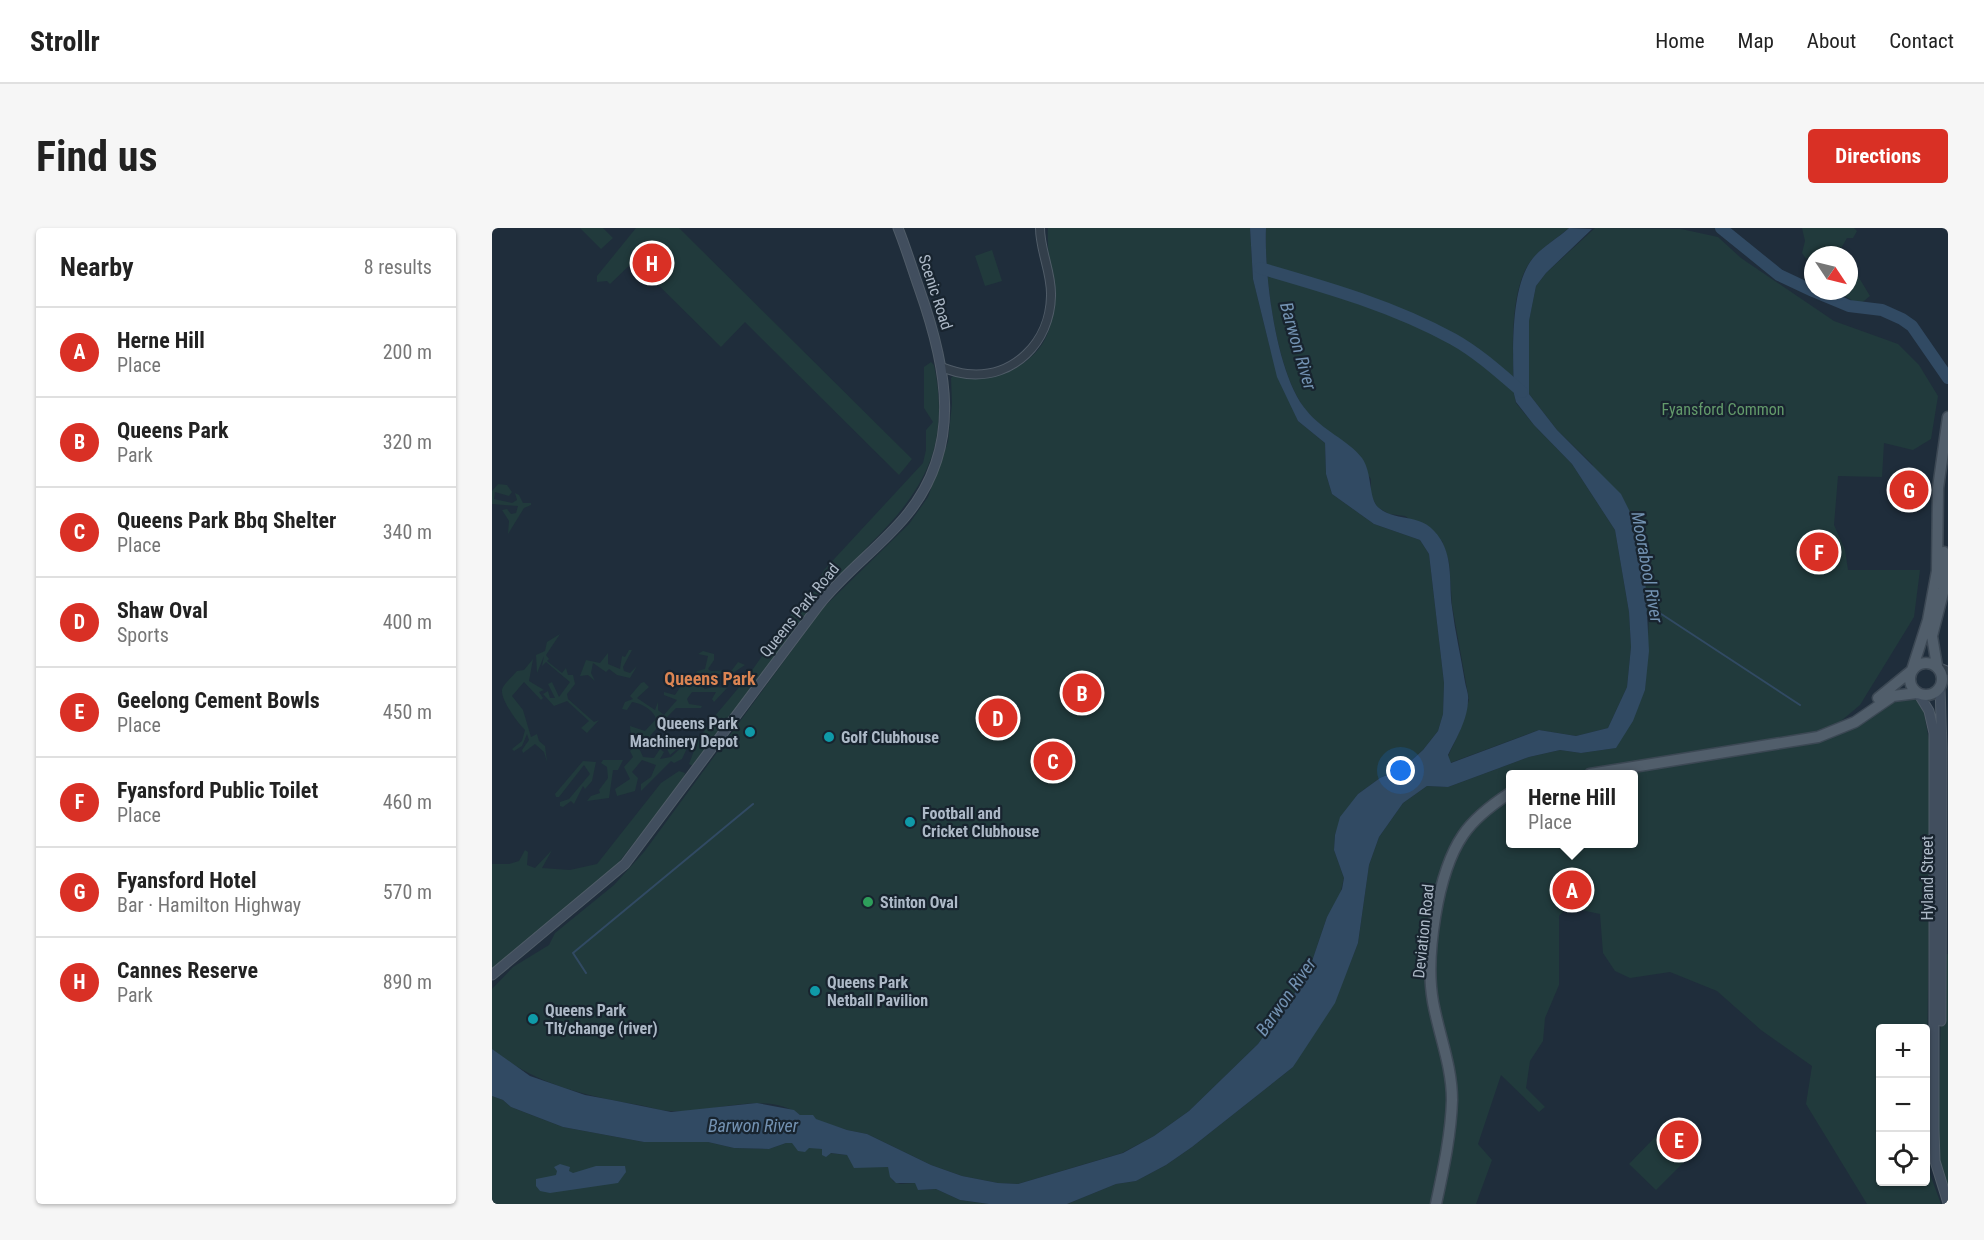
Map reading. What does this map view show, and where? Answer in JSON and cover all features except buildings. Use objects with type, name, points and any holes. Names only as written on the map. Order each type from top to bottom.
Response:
[{"type":"main road","name":"Scenic Road","points":[[898,228],[933,326],[941,367]]},
{"type":"main road","name":"Queens Park Road","points":[[492,975],[625,864],[826,595],[904,518],[918,500],[930,478],[941,446],[945,410],[941,367]]},
{"type":"main road","points":[[1616,770],[1796,742],[1838,729],[1860,719],[1893,696],[1930,694],[1943,685],[1932,636],[1942,599],[1942,473],[1948,417]]},
{"type":"main road","points":[[1917,693],[1910,682],[1912,671],[1941,567]]},
{"type":"main road","points":[[1838,729],[1923,662],[1941,668]]},
{"type":"main road","name":"Hyland Street","points":[[1936,1068],[1941,1032],[1943,685]]},
{"type":"main road","name":"Hyland Street","points":[[1917,693],[1928,707],[1934,729],[1942,936],[1935,1020],[1935,1161],[1948,1203]]},
{"type":"main road","name":"Deviation Road","points":[[1436,1204],[1452,1100],[1449,1064],[1433,1003],[1430,975],[1439,893],[1452,855],[1462,835],[1494,803],[1506,796]]},
{"type":"street","points":[[941,367],[966,374],[988,374],[1017,363],[1036,345],[1043,333],[1051,297],[1040,228]]},
{"type":"green space","points":[[580,228],[603,228],[613,238],[601,249]]},
{"type":"green space","points":[[636,228],[679,228],[912,459],[899,475],[745,322],[721,347],[634,261],[610,284],[607,281],[597,282],[597,276]]},
{"type":"green space","name":"Queens Park","points":[[1048,228],[1250,228],[1253,279],[1270,348],[1298,421],[1325,443],[1326,474],[1332,494],[1374,524],[1420,540],[1429,554],[1444,683],[1443,714],[1438,731],[1423,750],[1401,769],[1380,778],[1358,794],[1335,834],[1334,850],[1344,878],[1339,899],[1327,917],[1310,967],[1297,990],[1258,1044],[1189,1111],[1154,1136],[1122,1153],[1018,1184],[998,1183],[962,1176],[931,1165],[867,1134],[847,1130],[771,1104],[754,1103],[686,1111],[663,1110],[561,1087],[508,1061],[492,1049],[492,989],[513,967],[549,945],[555,933],[614,885],[644,852],[823,608],[909,524],[928,497],[948,442],[952,404],[951,378],[953,376],[984,378],[999,375],[1014,369],[1038,350],[1046,336],[1052,309]]},
{"type":"green space","points":[[1266,228],[1569,228],[1533,258],[1519,286],[1514,323],[1514,394],[1516,403],[1534,425],[1572,464],[1615,530],[1629,612],[1631,647],[1627,687],[1608,728],[1576,736],[1539,730],[1450,763],[1448,756],[1469,700],[1452,605],[1449,562],[1442,541],[1405,516],[1389,514],[1377,507],[1371,495],[1371,479],[1340,442],[1308,413],[1295,392],[1279,348],[1274,322],[1267,271]]},
{"type":"green space","name":"Fyansford Common","points":[[1595,228],[1681,229],[1718,237],[1741,258],[1834,321],[1898,344],[1919,365],[1938,396],[1931,439],[1913,450],[1884,443],[1882,477],[1838,476],[1834,525],[1845,550],[1848,570],[1920,570],[1914,617],[1860,705],[1841,721],[1838,728],[1887,699],[1917,693],[1923,708],[1931,751],[1928,1024],[1876,1024],[1876,1186],[1930,1186],[1930,1174],[1941,1204],[1867,1204],[1806,1104],[1812,1066],[1761,1030],[1717,991],[1670,972],[1630,978],[1615,971],[1603,953],[1600,914],[1567,907],[1559,916],[1559,985],[1545,1018],[1543,1041],[1530,1061],[1526,1088],[1545,1107],[1539,1112],[1501,1075],[1478,1144],[1492,1160],[1476,1204],[1067,1204],[1116,1184],[1136,1181],[1166,1165],[1293,1067],[1347,971],[1358,943],[1369,865],[1379,837],[1403,803],[1427,786],[1448,787],[1529,757],[1560,750],[1581,753],[1615,748],[1645,690],[1649,617],[1592,464],[1557,430],[1529,394],[1529,320],[1536,286],[1546,273]]},
{"type":"green space","points":[[1802,228],[1854,228],[1857,231],[1853,238],[1847,238],[1842,246],[1804,246],[1804,256],[1802,253],[1805,241]]},
{"type":"green space","points":[[992,250],[1002,281],[985,286],[975,256]]},
{"type":"green space","points":[[1858,276],[1870,296],[1859,305],[1851,300],[1858,300]]},
{"type":"green space","points":[[931,362],[934,365],[938,392],[939,418],[930,462],[920,483],[891,522],[850,565],[836,576],[818,582],[824,570],[923,463],[926,450],[926,430],[933,422],[924,408],[924,367]]},
{"type":"green space","points":[[498,484],[507,485],[512,492],[509,496],[495,492],[494,499],[512,503],[517,500],[515,493],[519,495],[523,503],[531,503],[524,508],[508,534],[509,521],[502,510],[507,509],[511,514],[516,513],[518,506],[492,504],[492,491]]},
{"type":"green space","points":[[818,589],[823,591],[693,766],[689,764],[698,740],[714,717],[746,679],[799,603]]},
{"type":"green space","points":[[560,634],[546,655],[549,659],[547,661],[562,673],[566,668],[568,675],[573,675],[575,684],[567,694],[568,699],[594,722],[599,720],[587,733],[581,728],[589,721],[567,701],[554,706],[543,694],[548,691],[550,698],[555,698],[548,684],[552,682],[559,697],[570,682],[546,662],[542,666],[544,656],[537,673],[536,655],[545,651],[547,642]]},
{"type":"green space","points":[[629,650],[632,650],[623,667],[624,671],[630,673],[637,666],[630,678],[617,675],[609,669],[606,672],[593,663],[591,673],[595,681],[588,675],[580,676],[586,660],[600,663],[608,653],[608,664],[620,669],[622,656],[625,657]]},
{"type":"green space","points":[[703,651],[714,654],[714,660],[708,669],[711,671],[732,670],[738,662],[745,665],[733,673],[733,681],[725,684],[722,683],[730,679],[730,676],[725,673],[707,676],[707,679],[698,678],[696,682],[705,689],[727,688],[714,702],[712,699],[716,692],[692,692],[687,699],[689,704],[702,706],[701,708],[676,708],[664,720],[682,725],[658,727],[650,736],[651,739],[667,741],[670,736],[676,740],[682,736],[686,737],[683,744],[670,755],[667,749],[672,744],[652,747],[642,743],[644,737],[639,734],[631,738],[630,726],[645,731],[656,719],[643,705],[632,702],[627,710],[622,709],[625,702],[633,699],[630,696],[644,682],[649,687],[637,698],[655,710],[658,702],[658,710],[664,715],[677,700],[664,695],[664,692],[675,695],[681,686],[680,677],[693,678],[697,671],[705,669],[708,656],[698,654]]},
{"type":"green space","points":[[533,659],[529,681],[544,690],[539,692],[543,698],[541,700],[524,682],[512,696],[523,710],[531,737],[537,734],[539,741],[545,746],[547,762],[544,752],[535,744],[523,753],[522,750],[529,740],[527,734],[522,746],[514,751],[512,749],[522,741],[525,730],[510,711],[502,694],[506,683],[517,671],[524,670]]},
{"type":"green space","points":[[641,743],[639,748],[643,757],[654,758],[660,749],[664,752],[660,759],[671,757],[685,744],[688,746],[682,759],[674,763],[671,761],[641,791],[641,784],[651,777],[656,765],[642,760],[632,772],[638,778],[635,791],[617,796],[615,789],[630,779],[624,767],[633,757],[630,751]]},
{"type":"green space","points":[[603,760],[623,760],[618,770],[613,770],[609,798],[587,801],[591,796],[600,793],[599,790],[608,778],[607,767],[601,763]]},
{"type":"green space","points":[[583,761],[596,762],[592,781],[585,789],[583,786],[574,804],[571,801],[563,807],[560,806],[560,802],[569,799],[590,774],[584,765],[559,797],[556,797],[555,794]]},
{"type":"green space","points":[[679,771],[685,773],[684,779],[612,871],[492,969],[492,864],[509,864],[519,861],[525,850],[528,852],[527,865],[535,868],[552,850],[542,868],[570,870],[597,864],[661,783]]},
{"type":"green space","points":[[1948,954],[1948,1197],[1938,1158],[1942,955]]},
{"type":"green space","points":[[492,1096],[503,1100],[511,1107],[563,1127],[644,1142],[708,1142],[734,1148],[769,1149],[792,1143],[822,1149],[829,1153],[847,1155],[862,1166],[888,1167],[893,1181],[900,1184],[915,1183],[919,1190],[936,1189],[960,1200],[989,1204],[492,1204]]},
{"type":"green space","points":[[1658,1134],[1685,1161],[1656,1190],[1629,1164]]},
{"type":"water","name":"Barwon River","points":[[1250,228],[1266,228],[1267,271],[1274,324],[1287,374],[1296,395],[1313,418],[1362,458],[1368,471],[1373,499],[1379,508],[1395,516],[1427,525],[1434,531],[1445,548],[1449,564],[1453,616],[1468,698],[1464,722],[1448,755],[1451,763],[1539,730],[1576,736],[1608,728],[1627,687],[1631,647],[1629,612],[1615,530],[1572,464],[1534,425],[1516,402],[1514,394],[1514,323],[1516,304],[1525,271],[1533,258],[1545,246],[1569,228],[1592,229],[1546,273],[1536,286],[1529,321],[1529,394],[1557,430],[1621,494],[1632,516],[1645,575],[1649,651],[1645,690],[1633,721],[1616,748],[1581,753],[1560,750],[1529,757],[1448,787],[1427,786],[1403,803],[1379,837],[1369,865],[1358,943],[1335,1003],[1293,1067],[1166,1165],[1136,1181],[1116,1184],[1067,1204],[989,1204],[960,1200],[936,1189],[918,1190],[915,1183],[896,1183],[890,1177],[888,1167],[854,1168],[847,1155],[831,1153],[826,1157],[822,1155],[822,1149],[809,1148],[805,1152],[798,1151],[792,1143],[769,1149],[734,1148],[708,1142],[644,1142],[563,1127],[511,1107],[503,1100],[492,1096],[492,1049],[530,1076],[585,1095],[671,1112],[757,1103],[794,1110],[800,1115],[813,1115],[816,1119],[847,1130],[867,1134],[931,1165],[962,1176],[998,1183],[1018,1184],[1123,1153],[1154,1136],[1189,1111],[1258,1044],[1297,990],[1310,967],[1327,917],[1342,889],[1344,878],[1334,850],[1340,817],[1358,794],[1380,778],[1402,769],[1423,750],[1438,731],[1443,714],[1444,683],[1429,554],[1420,540],[1374,524],[1332,494],[1326,474],[1325,443],[1298,421],[1277,377],[1253,279]]},
{"type":"water","points":[[560,1164],[570,1167],[569,1171],[573,1173],[596,1166],[625,1166],[626,1172],[618,1183],[550,1193],[540,1191],[536,1186],[536,1179],[556,1175],[557,1171],[554,1167]]},
{"type":"waterway","name":"Moorabool River","points":[[1721,228],[1779,275],[1804,287]]},
{"type":"waterway","points":[[1260,268],[1359,298],[1430,327],[1471,351],[1522,392]]},
{"type":"waterway","name":"Moorabool River","points":[[1835,300],[1849,306],[1882,310],[1902,319],[1912,326],[1948,378]]},
{"type":"waterway","points":[[1646,604],[1800,705]]},
{"type":"waterway","points":[[586,973],[573,953],[753,804]]},
{"type":"place","name":"Cannes Reserve","points":[[652,263]]},
{"type":"place","name":"Fyansford Hotel","points":[[1909,490]]},
{"type":"place","name":"Fyansford Public Toilet","points":[[1819,552]]},
{"type":"place","name":"Queens Park","points":[[1082,693]]},
{"type":"place","name":"Shaw Oval","points":[[998,718]]},
{"type":"place","name":"Queens Park Machinery Depot","points":[[750,732]]},
{"type":"place","name":"Golf Clubhouse","points":[[829,737]]},
{"type":"place","name":"Queens Park Bbq Shelter","points":[[1053,761]]},
{"type":"place","name":"Football and Cricket Clubhouse","points":[[910,822]]},
{"type":"place","name":"Herne Hill","points":[[1572,890]]},
{"type":"place","name":"Stinton Oval","points":[[868,902]]},
{"type":"place","name":"Queens Park Netball Pavilion","points":[[815,991]]},
{"type":"place","name":"Queens Park Tlt/change (river)","points":[[533,1019]]},
{"type":"place","name":"Geelong Cement Bowls","points":[[1679,1140]]},
{"type":"district","name":"Queens Park","points":[[710,679]]}]
